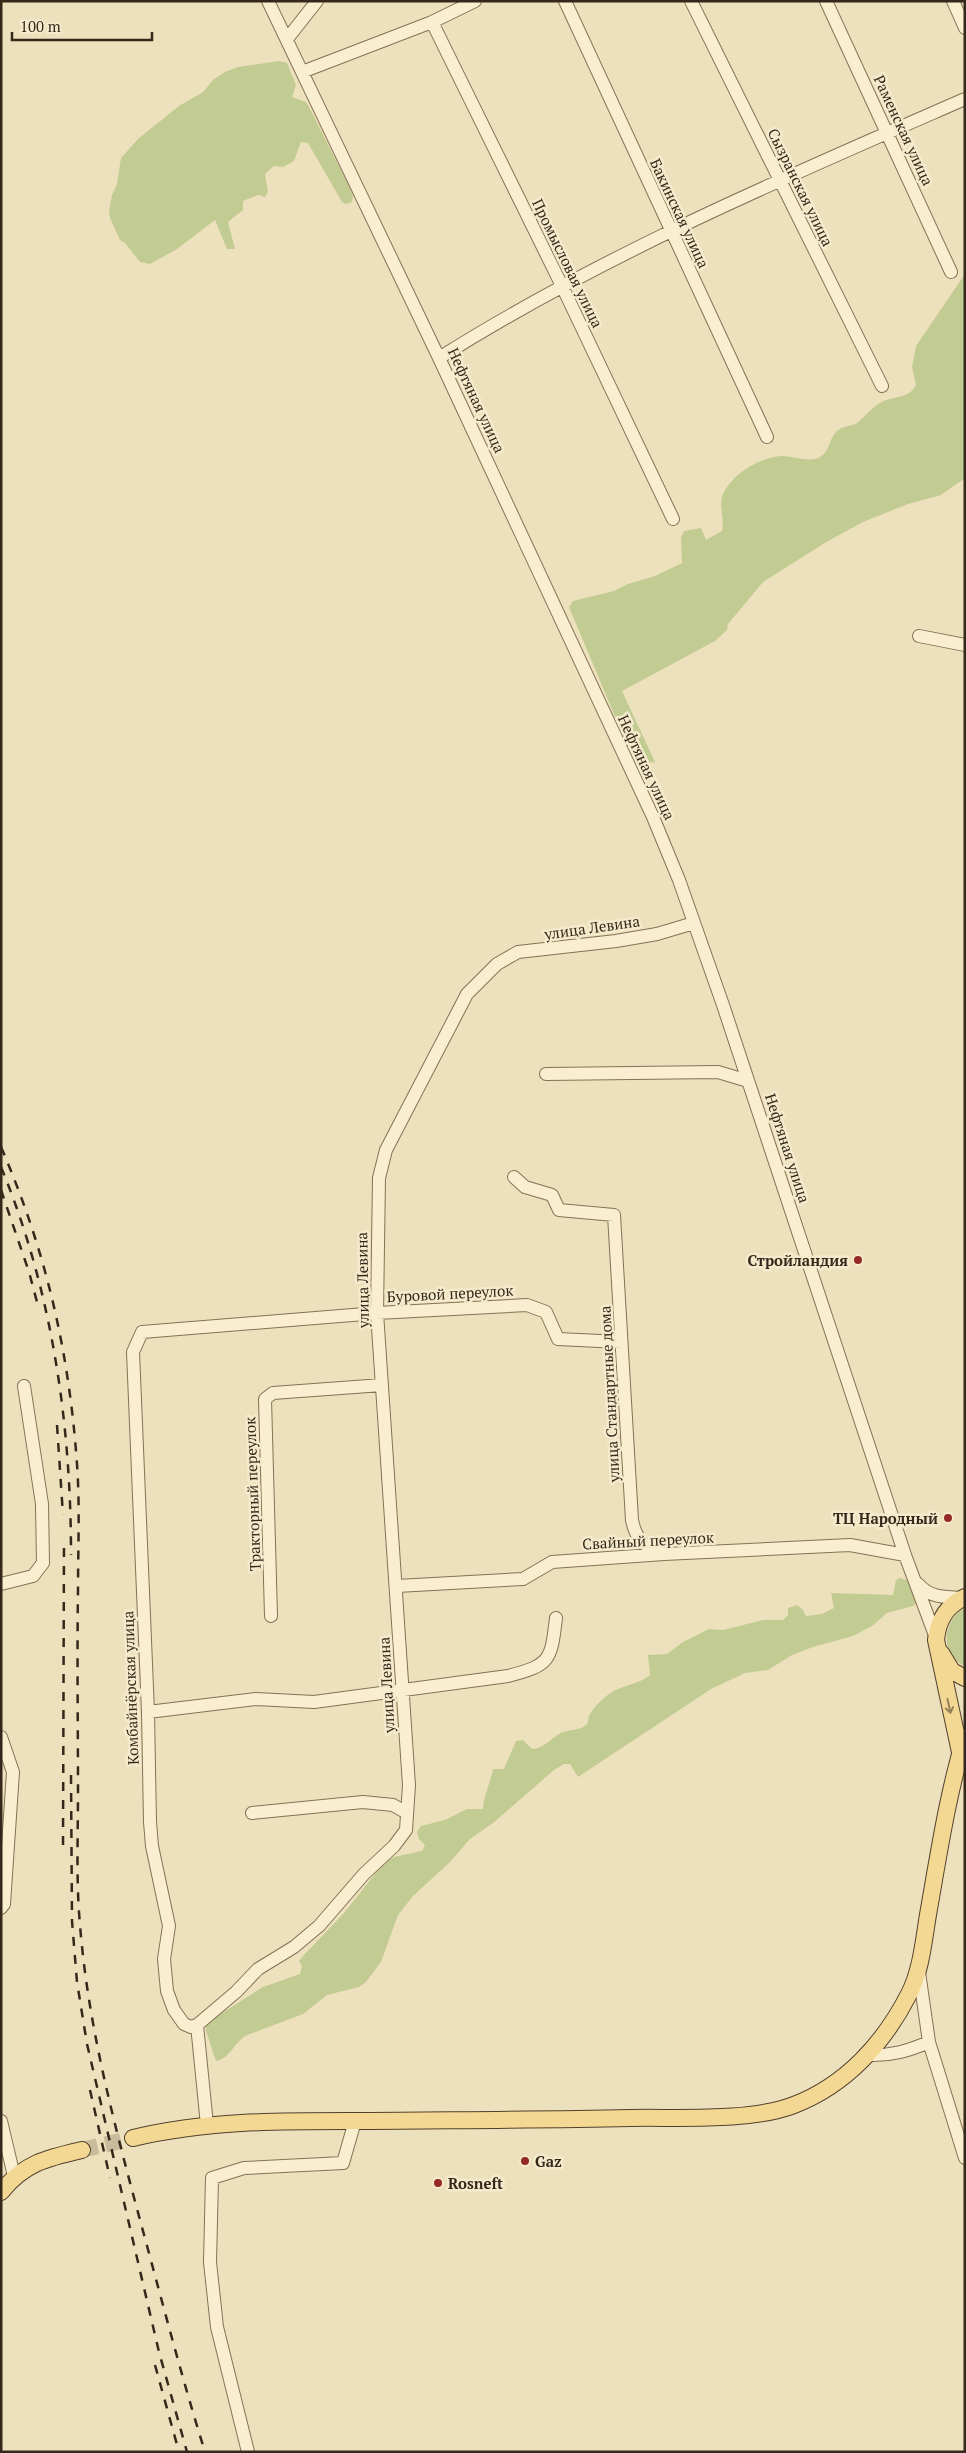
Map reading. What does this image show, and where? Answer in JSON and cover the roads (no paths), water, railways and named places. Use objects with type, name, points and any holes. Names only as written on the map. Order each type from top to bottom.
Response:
[{"type":"main road","points":[[134,2138],[161,2131],[207,2125],[284,2120],[598,2119],[728,2116],[762,2113],[793,2106],[835,2084],[868,2055],[892,2024],[910,1991],[918,1965],[962,1745],[937,1645],[937,1628],[946,1611],[964,1598]]},
{"type":"main road","points":[[937,1645],[952,1671],[965,1678]]},
{"type":"main road","points":[[1,2192],[14,2176],[34,2163],[82,2150]]},
{"type":"street","name":"Нефтяная улица","points":[[268,1],[354,186],[439,358],[653,817],[694,923],[748,1080],[905,1555],[937,1645]]},
{"type":"street","points":[[287,39],[317,1]]},
{"type":"street","points":[[302,72],[432,22],[475,1]]},
{"type":"street","name":"Бакинская улица","points":[[565,1],[670,232],[767,437]]},
{"type":"street","name":"Сызранская улица","points":[[691,1],[882,386]]},
{"type":"street","name":"Раменская улица","points":[[826,1],[951,272]]},
{"type":"street","points":[[953,1],[965,28]]},
{"type":"street","name":"Промысловая улица","points":[[432,22],[563,288],[673,519]]},
{"type":"street","points":[[439,358],[495,323],[670,232],[779,180],[965,99]]},
{"type":"street","points":[[919,636],[965,645]]},
{"type":"street","name":"улица Левина","points":[[197,2025],[236,1992],[258,1970],[294,1947],[318,1926],[364,1874],[394,1846],[406,1830],[409,1785],[377,1313],[378,1178],[386,1150],[467,994],[497,964],[518,952],[616,941],[657,934],[694,923]]},
{"type":"street","points":[[546,1074],[718,1072],[748,1080]]},
{"type":"street","name":"улица Стандартные дома","points":[[514,1177],[525,1187],[552,1195],[559,1210],[614,1215],[634,1531],[645,1547],[664,1554]]},
{"type":"street","name":"Буровой переулок","points":[[142,1332],[377,1313],[527,1305],[546,1312],[558,1339],[622,1342]]},
{"type":"street","name":"Комбайнёрская улица","points":[[142,1332],[133,1352],[152,1838],[169,1926],[164,1959],[167,1990],[174,2010],[184,2024],[191,2027],[197,2025]]},
{"type":"street","name":"Тракторный переулок","points":[[271,1616],[265,1399],[273,1393],[382,1385]]},
{"type":"street","points":[[1,1584],[33,1576],[43,1563],[42,1504],[24,1386]]},
{"type":"street","name":"Свайный переулок","points":[[397,1586],[523,1579],[552,1562],[664,1554],[850,1545],[905,1555]]},
{"type":"street","points":[[915,1580],[925,1592],[942,1597],[964,1598]]},
{"type":"street","points":[[148,1712],[256,1699],[314,1702],[508,1676],[536,1669],[552,1651],[556,1618]]},
{"type":"street","points":[[1,1737],[13,1772],[4,1904],[1,1908]]},
{"type":"street","points":[[252,1813],[363,1802],[392,1805],[407,1814]]},
{"type":"street","points":[[918,1965],[929,2042],[965,2158]]},
{"type":"street","points":[[197,2025],[207,2125]]},
{"type":"street","points":[[868,2055],[904,2052],[929,2042]]},
{"type":"street","points":[[1,2121],[14,2176]]},
{"type":"street","points":[[248,2452],[217,2327],[210,2262],[212,2178],[244,2168],[343,2163],[355,2121]]},
{"type":"tunnel","points":[[82,2150],[133,2138]]},
{"type":"railway","points":[[1,1147],[17,1186],[43,1263],[61,1341],[73,1422],[79,1512],[78,1892],[89,2000],[103,2074],[121,2147],[171,2336],[205,2452]]},
{"type":"railway","points":[[1,1167],[19,1214],[33,1261],[46,1309],[55,1358],[67,1456],[71,1555]]},
{"type":"railway","points":[[1,1190],[29,1272],[37,1302]]},
{"type":"railway","points":[[57,1425],[63,1515]]},
{"type":"railway","points":[[63,1845],[64,1540]]},
{"type":"railway","points":[[71,1775],[72,1921],[77,1982],[87,2044],[159,2352],[187,2452]]},
{"type":"railway","points":[[90,2090],[110,2178]]},
{"type":"railway","points":[[155,2365],[179,2452]]},
{"type":"place","name":"Стройландия","points":[[858,1260]]},
{"type":"place","name":"ТЦ Народный","points":[[948,1518]]},
{"type":"place","name":"Gaz","points":[[525,2161]]},
{"type":"place","name":"Rosneft","points":[[438,2183]]}]
